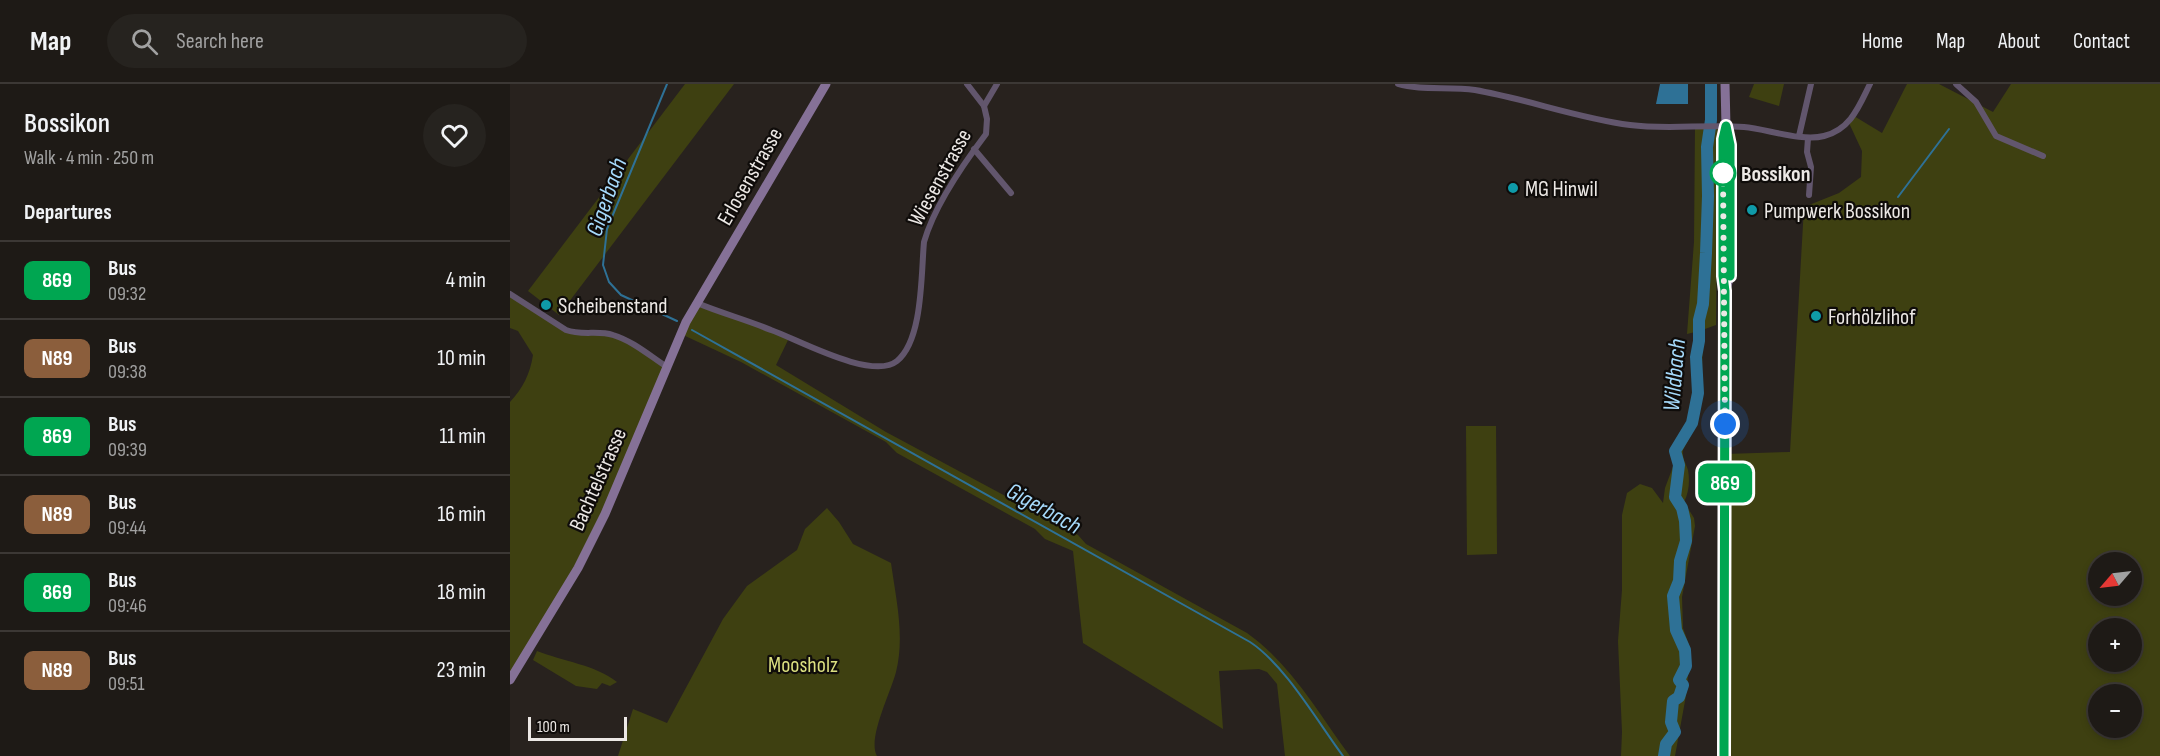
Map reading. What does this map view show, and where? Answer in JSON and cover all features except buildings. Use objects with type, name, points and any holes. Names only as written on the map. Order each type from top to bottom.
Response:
[{"type":"street","name":"Erlosenstrasse","points":[[707,287],[826,84]]},
{"type":"street","points":[[967,84],[984,106]]},
{"type":"street","name":"Wiesenstrasse","points":[[698,303],[774,330],[807,347],[839,358],[876,366],[889,365],[898,360],[904,353],[918,324],[926,234],[934,216],[974,149],[986,134],[987,119],[984,106],[997,84]]},
{"type":"street","points":[[1398,84],[1406,87],[1474,90],[1629,125],[1726,126],[1808,138],[1826,136],[1849,123],[1870,84]]},
{"type":"street","points":[[1724,756],[1725,291],[1730,276],[1731,211],[1730,139],[1726,126],[1725,84]]},
{"type":"street","points":[[1798,136],[1810,84]]},
{"type":"street","points":[[1956,84],[1976,102],[1996,136],[2043,156]]},
{"type":"street","points":[[1808,138],[1807,152],[1812,167],[1809,195]]},
{"type":"street","points":[[974,149],[1011,193]]},
{"type":"street","name":"Bachtelstrasse","points":[[510,680],[578,568],[605,514],[683,328],[707,287]]},
{"type":"street","points":[[510,294],[566,330],[576,334],[612,334],[667,367]]},
{"type":"green space","points":[[685,84],[734,84],[559,315],[528,291]]},
{"type":"green space","points":[[1754,84],[1784,84],[1779,106],[1749,97]]},
{"type":"green space","points":[[1907,84],[1939,84],[1993,112],[2011,84],[2160,84],[2160,756],[1724,756],[1725,454],[1790,452],[1804,207],[1839,193],[1861,177],[1862,151],[1849,123],[1854,116],[1882,133]]},
{"type":"green space","points":[[1695,127],[1718,127],[1716,325],[1705,329],[1700,410],[1683,450],[1689,478],[1684,502],[1694,518],[1695,526],[1682,597],[1683,628],[1689,645],[1687,690],[1675,756],[1621,756],[1618,641],[1622,590],[1622,515],[1627,493],[1640,484],[1652,488],[1663,503],[1665,488],[1674,464],[1671,455],[1690,415],[1695,332],[1687,334],[1694,242]]},
{"type":"green space","points":[[510,294],[566,330],[612,334],[667,367],[605,514],[510,680],[510,402],[525,380],[533,355],[518,331],[510,328]]},
{"type":"green space","points":[[697,303],[789,338],[776,365],[886,432],[1078,535],[1086,544],[1247,633],[1263,645],[1290,674],[1350,756],[1285,756],[1277,684],[1267,672],[1259,669],[1219,671],[1223,729],[1083,643],[1073,551],[1045,539],[1035,529],[897,453],[886,442],[741,362],[681,334]]},
{"type":"green space","points":[[1466,426],[1496,426],[1497,554],[1467,555]]},
{"type":"green space","name":"Moosholz","points":[[827,508],[853,544],[891,563],[899,618],[900,645],[896,672],[877,727],[875,748],[877,756],[618,756],[633,709],[667,723],[723,619],[747,586],[797,550],[805,529]]},
{"type":"green space","points":[[537,651],[589,667],[617,682],[610,686],[602,683],[597,689],[576,686],[533,660]]},
{"type":"water","points":[[1660,84],[1688,84],[1688,104],[1656,104]]},
{"type":"waterway","name":"Gigerbach","points":[[667,84],[607,229],[603,265],[609,282],[621,295],[677,321]]},
{"type":"waterway","name":"Wildbach","points":[[1664,756],[1666,744],[1675,732],[1671,722],[1673,701],[1679,697],[1683,685],[1679,680],[1686,666],[1685,650],[1676,630],[1673,596],[1679,581],[1680,561],[1686,541],[1682,508],[1675,497],[1679,465],[1675,451],[1692,423],[1698,393],[1696,357],[1699,320],[1703,304],[1706,253],[1707,147],[1711,120],[1711,84]]},
{"type":"waterway","points":[[1898,197],[1949,129]]},
{"type":"waterway","name":"Gigerbach","points":[[692,330],[1250,642],[1263,652],[1288,679],[1343,756]]},
{"type":"bus line","name":"869","points":[[1724,756],[1723,136],[1726,126],[1730,135],[1730,276]]},
{"type":"place","name":"Bossikon","points":[[1723,173]]},
{"type":"place","name":"MG Hinwil","points":[[1513,188]]},
{"type":"place","name":"Pumpwerk Bossikon","points":[[1752,210]]},
{"type":"place","name":"Scheibenstand","points":[[546,305]]},
{"type":"place","name":"Forhölzlihof","points":[[1816,316]]},
{"type":"route","points":[[1723,173],[1725,424]]}]
